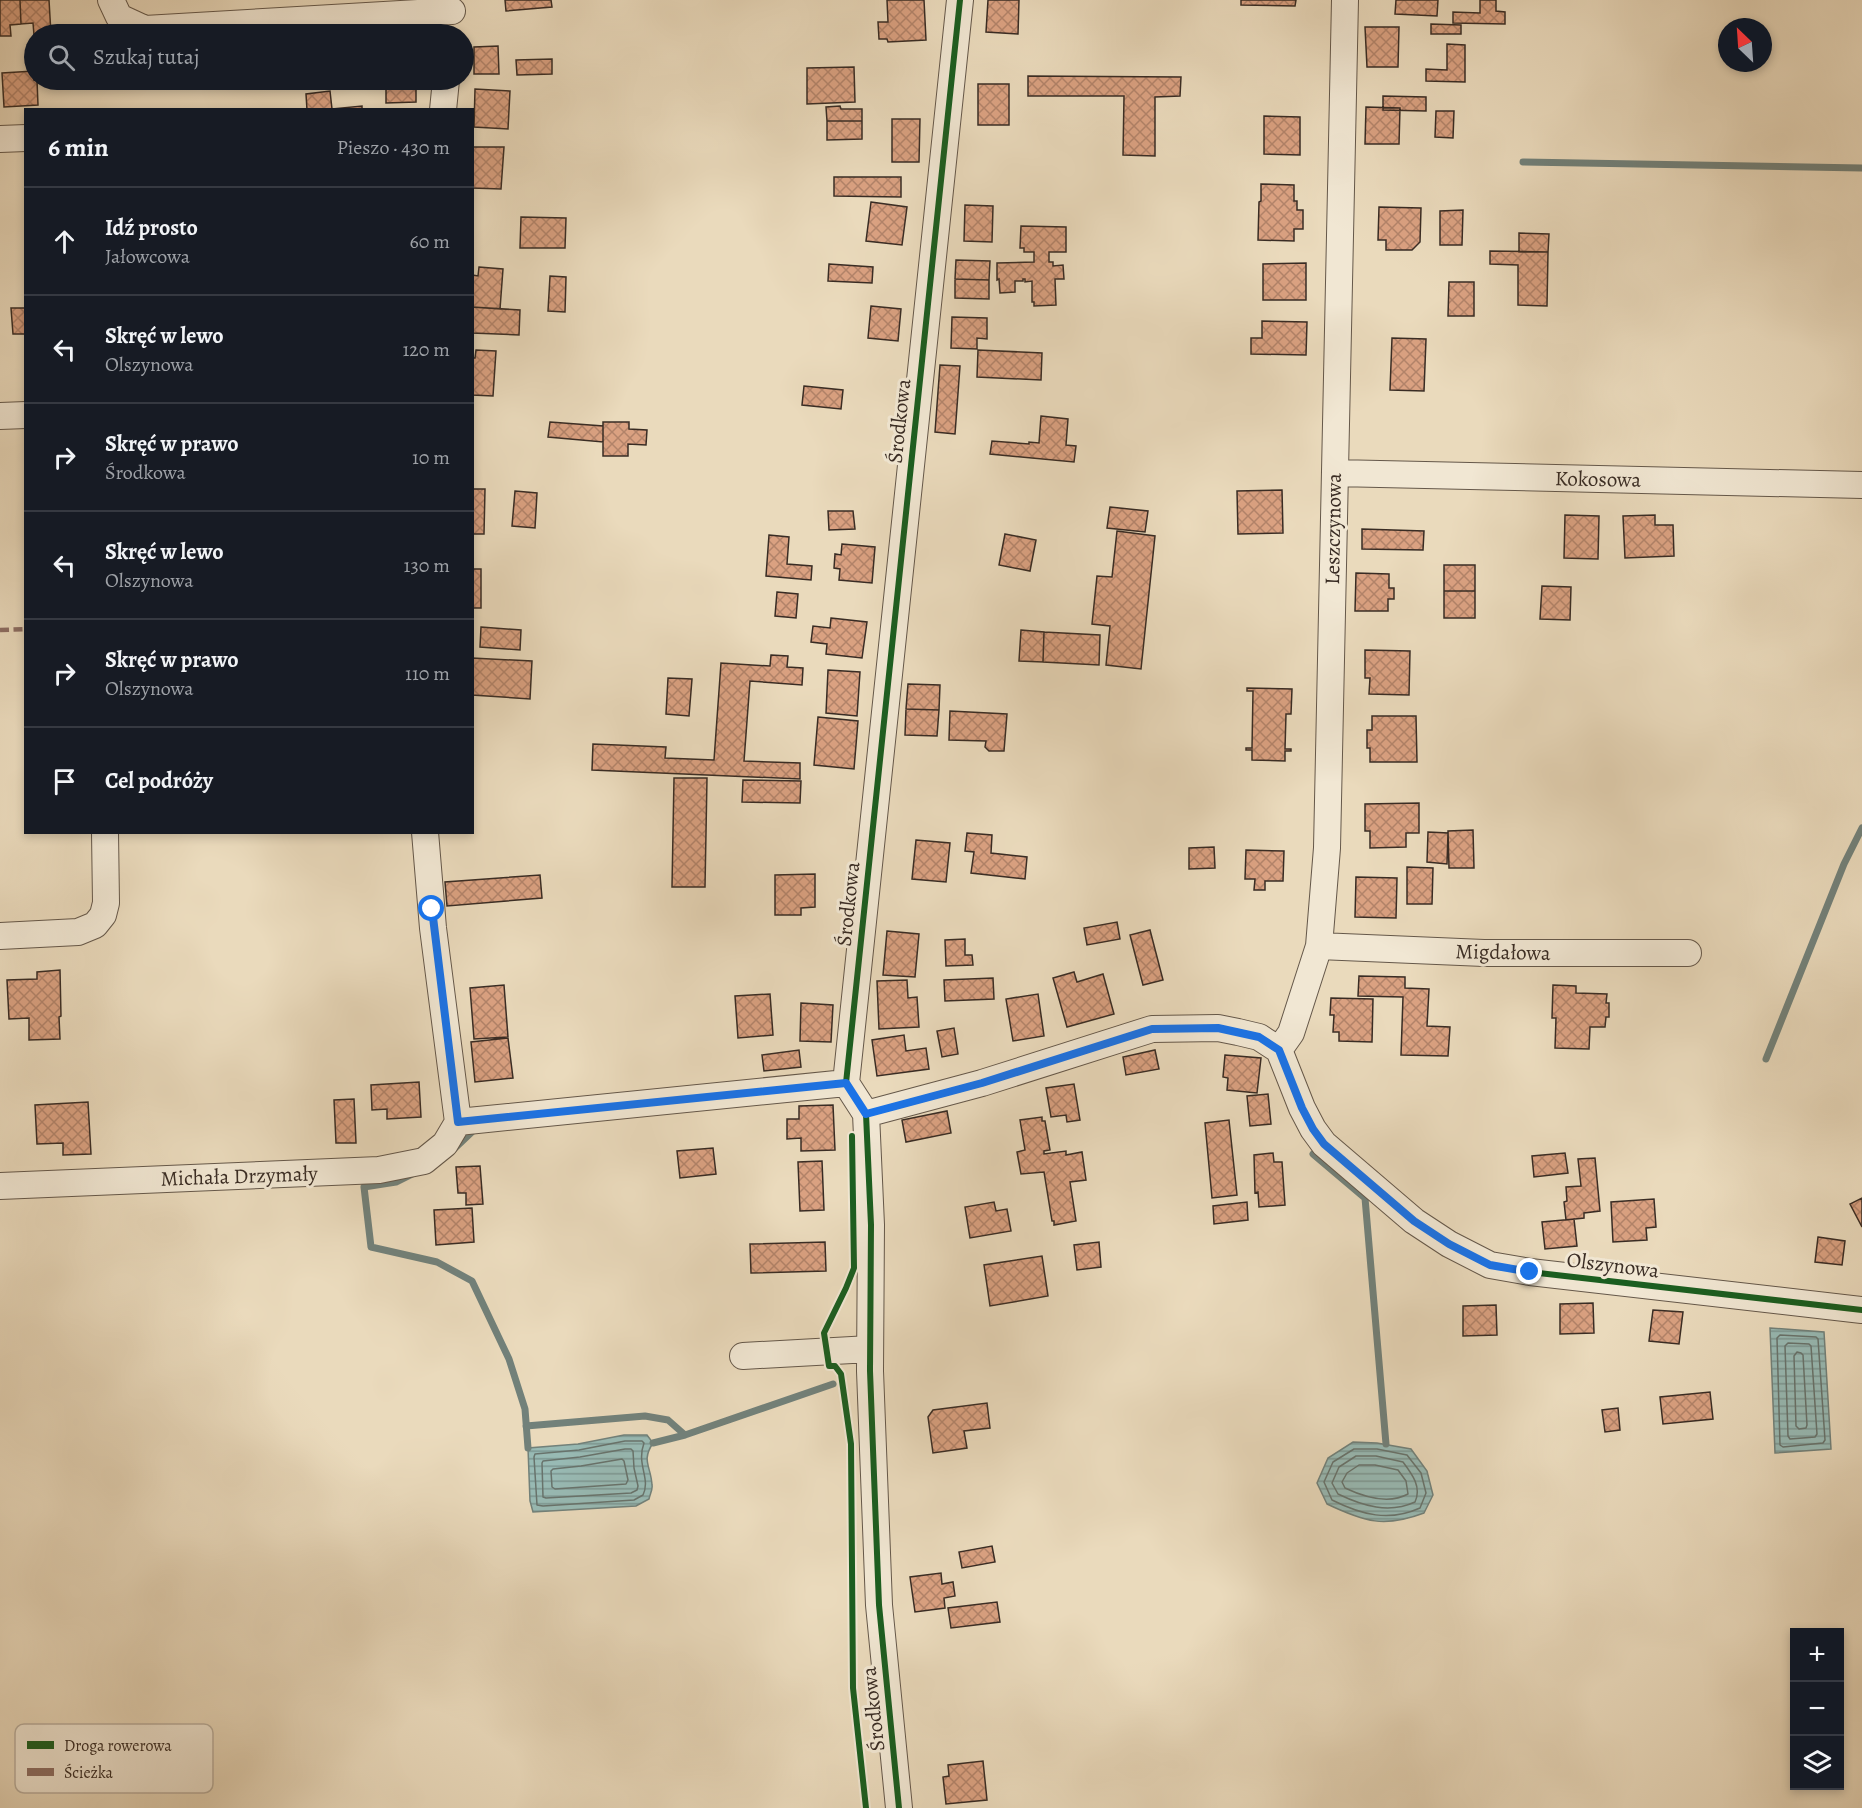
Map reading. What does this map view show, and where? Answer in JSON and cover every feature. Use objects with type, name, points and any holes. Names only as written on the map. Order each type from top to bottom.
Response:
[{"type":"street","points":[[111,0],[119,17],[134,24]]},
{"type":"street","name":"Środkowa","points":[[846,1083],[960,0]]},
{"type":"street","name":"Leszczynowa","points":[[1279,1050],[1291,1033],[1319,946],[1327,849],[1345,0]]},
{"type":"street","points":[[254,24],[451,15]]},
{"type":"street","points":[[443,108],[445,90]]},
{"type":"street","points":[[0,139],[24,138]]},
{"type":"street","points":[[0,416],[24,415]]},
{"type":"street","name":"Kokosowa","points":[[1335,473],[1862,485]]},
{"type":"street","points":[[0,936],[78,932],[95,925],[103,915],[106,903],[105,834]]},
{"type":"street","points":[[425,834],[433,928],[458,1122],[846,1083],[866,1114],[982,1083],[1152,1029],[1218,1028],[1259,1037],[1279,1050]]},
{"type":"street","name":"Migdałowa","points":[[1319,946],[1484,952],[1688,953]]},
{"type":"street","name":"Olszynowa","points":[[1279,1050],[1302,1108],[1324,1144],[1414,1221],[1449,1244],[1490,1265],[1530,1272],[1862,1310]]},
{"type":"street","name":"Środkowa","points":[[866,1114],[873,1462],[879,1605],[899,1808]]},
{"type":"street","name":"Michała Drzymały","points":[[0,1186],[380,1170],[424,1161],[445,1144],[458,1122]]},
{"type":"street","points":[[742,1356],[870,1348]]},
{"type":"water","points":[[1770,1328],[1824,1332],[1831,1449],[1775,1453]]},
{"type":"water","points":[[624,1435],[647,1435],[653,1443],[647,1459],[652,1487],[649,1499],[636,1506],[533,1512],[530,1501],[528,1448],[578,1444]]},
{"type":"water","points":[[1353,1442],[1377,1443],[1411,1449],[1427,1471],[1433,1495],[1424,1513],[1410,1518],[1375,1521],[1327,1504],[1317,1483],[1328,1458]]},
{"type":"building","points":[[0,0],[20,0],[21,24],[10,25],[11,36],[0,36]]},
{"type":"building","points":[[20,0],[49,0],[50,24],[21,24]]},
{"type":"building","points":[[505,0],[551,0],[552,7],[506,11]]},
{"type":"building","points":[[887,0],[924,0],[926,40],[888,42],[887,39],[879,39],[878,22],[888,22]]},
{"type":"building","points":[[988,0],[1019,0],[1018,34],[986,32]]},
{"type":"building","points":[[1241,0],[1296,0],[1295,6],[1241,5]]},
{"type":"building","points":[[1396,0],[1438,0],[1437,16],[1395,14]]},
{"type":"building","points":[[1480,0],[1496,0],[1496,11],[1505,12],[1505,24],[1453,23],[1453,12],[1480,13]]},
{"type":"building","points":[[1431,24],[1461,25],[1461,34],[1431,34]]},
{"type":"building","points":[[1365,27],[1399,27],[1398,67],[1367,67]]},
{"type":"building","points":[[1447,44],[1465,45],[1465,82],[1426,81],[1426,69],[1447,70]]},
{"type":"building","points":[[498,46],[499,74],[474,74],[474,47]]},
{"type":"building","points":[[552,59],[552,74],[517,75],[516,60]]},
{"type":"building","points":[[854,67],[855,102],[807,104],[807,68]]},
{"type":"building","points":[[24,72],[24,90],[37,90],[38,105],[4,107],[2,73]]},
{"type":"building","points":[[1028,76],[1181,77],[1180,96],[1155,97],[1155,156],[1123,155],[1124,96],[1028,96]]},
{"type":"building","points":[[978,84],[1009,84],[1009,125],[978,125]]},
{"type":"building","points":[[475,89],[510,91],[508,129],[474,127]]},
{"type":"building","points":[[386,90],[416,90],[416,102],[386,103]]},
{"type":"building","points":[[330,91],[332,108],[307,108],[306,94]]},
{"type":"building","points":[[1383,96],[1426,97],[1426,111],[1383,110]]},
{"type":"building","points":[[840,106],[841,109],[862,109],[862,121],[827,121],[826,107]]},
{"type":"building","points":[[1366,107],[1400,108],[1399,144],[1365,144]]},
{"type":"building","points":[[1436,111],[1454,111],[1453,138],[1435,137]]},
{"type":"building","points":[[1264,116],[1300,117],[1300,155],[1264,154]]},
{"type":"building","points":[[892,119],[920,119],[919,162],[892,162]]},
{"type":"building","points":[[827,121],[862,121],[862,139],[827,140]]},
{"type":"building","points":[[474,147],[504,147],[501,189],[474,188]]},
{"type":"building","points":[[834,177],[901,177],[901,197],[834,196]]},
{"type":"building","points":[[1261,184],[1294,185],[1294,201],[1297,201],[1297,210],[1303,210],[1303,229],[1294,229],[1294,241],[1258,240]]},
{"type":"building","points":[[871,202],[907,207],[902,245],[866,241]]},
{"type":"building","points":[[965,205],[993,206],[992,242],[964,241]]},
{"type":"building","points":[[1379,207],[1421,208],[1420,242],[1412,250],[1386,250],[1386,240],[1378,240]]},
{"type":"building","points":[[1463,210],[1462,245],[1440,245],[1440,211]]},
{"type":"building","points":[[521,217],[566,218],[565,248],[520,248]]},
{"type":"building","points":[[1021,226],[1066,227],[1066,252],[1049,252],[1049,262],[1053,262],[1053,266],[1063,265],[1064,279],[1055,279],[1056,305],[1034,306],[1032,281],[1025,282],[1025,279],[1015,281],[1015,292],[1000,293],[997,263],[1034,262],[1034,252],[1024,252],[1024,248],[1020,248]]},
{"type":"building","points":[[1519,233],[1549,234],[1548,252],[1519,252]]},
{"type":"building","points":[[1490,251],[1548,252],[1547,306],[1518,305],[1518,265],[1490,264]]},
{"type":"building","points":[[956,260],[990,261],[989,280],[955,279]]},
{"type":"building","points":[[1306,263],[1306,300],[1263,300],[1263,264]]},
{"type":"building","points":[[829,264],[873,267],[872,283],[828,281]]},
{"type":"building","points":[[479,267],[503,269],[500,309],[474,307],[474,275],[478,276]]},
{"type":"building","points":[[550,276],[566,277],[565,312],[548,311]]},
{"type":"building","points":[[955,279],[989,280],[989,299],[955,298]]},
{"type":"building","points":[[1449,282],[1474,282],[1474,316],[1448,316]]},
{"type":"building","points":[[871,306],[901,309],[898,341],[868,338]]},
{"type":"building","points":[[474,307],[520,310],[519,335],[474,333]]},
{"type":"building","points":[[11,308],[24,308],[24,334],[13,334]]},
{"type":"building","points":[[952,317],[987,318],[987,339],[977,338],[977,349],[951,348]]},
{"type":"building","points":[[1262,321],[1307,322],[1306,355],[1251,354],[1251,338],[1262,338]]},
{"type":"building","points":[[1392,338],[1426,339],[1424,391],[1390,390]]},
{"type":"building","points":[[476,350],[496,351],[493,396],[474,395]]},
{"type":"building","points":[[978,350],[1042,353],[1041,380],[977,377]]},
{"type":"building","points":[[940,365],[960,366],[955,434],[935,432]]},
{"type":"building","points":[[804,386],[843,390],[841,409],[802,405]]},
{"type":"building","points":[[1041,416],[1068,419],[1066,445],[1076,446],[1074,462],[990,454],[992,441],[1039,443]]},
{"type":"building","points":[[550,422],[603,426],[603,442],[548,437]]},
{"type":"building","points":[[603,422],[629,422],[629,429],[647,430],[646,445],[628,444],[628,456],[603,456]]},
{"type":"building","points":[[474,489],[485,489],[484,534],[474,534]]},
{"type":"building","points":[[1282,490],[1283,533],[1238,534],[1237,491]]},
{"type":"building","points":[[515,491],[537,493],[535,528],[512,526]]},
{"type":"building","points":[[1110,507],[1148,511],[1145,532],[1107,528]]},
{"type":"building","points":[[828,511],[853,511],[855,529],[829,530]]},
{"type":"building","points":[[1565,515],[1599,516],[1598,559],[1564,558]]},
{"type":"building","points":[[1655,515],[1655,525],[1673,525],[1674,556],[1625,558],[1623,516]]},
{"type":"building","points":[[1362,529],[1424,531],[1423,550],[1362,549]]},
{"type":"building","points":[[1117,531],[1155,536],[1141,669],[1106,665],[1110,626],[1092,624],[1097,576],[1112,577]]},
{"type":"building","points":[[1005,534],[1036,540],[1030,571],[999,565]]},
{"type":"building","points":[[769,535],[789,537],[787,564],[812,566],[811,580],[766,576]]},
{"type":"building","points":[[842,544],[875,547],[872,583],[839,580],[840,569],[834,568],[835,554],[841,555]]},
{"type":"building","points":[[1444,565],[1475,565],[1475,591],[1444,591]]},
{"type":"building","points":[[474,569],[481,569],[481,608],[474,608]]},
{"type":"building","points":[[1356,573],[1389,574],[1389,588],[1394,588],[1394,599],[1388,599],[1388,611],[1355,611]]},
{"type":"building","points":[[1542,586],[1571,587],[1570,620],[1540,619]]},
{"type":"building","points":[[1444,591],[1475,591],[1475,618],[1444,618]]},
{"type":"building","points":[[777,592],[798,594],[796,618],[775,616]]},
{"type":"building","points":[[831,618],[867,622],[862,658],[826,654],[827,644],[811,642],[813,626],[830,628]]},
{"type":"building","points":[[481,627],[521,630],[520,650],[480,647]]},
{"type":"building","points":[[1021,630],[1044,632],[1043,662],[1019,661]]},
{"type":"building","points":[[1044,632],[1100,635],[1099,665],[1043,662]]},
{"type":"building","points":[[1365,650],[1410,651],[1409,695],[1369,694],[1370,678],[1365,678]]},
{"type":"building","points":[[771,655],[788,656],[787,667],[803,668],[802,685],[750,681],[744,761],[800,763],[800,779],[592,770],[593,744],[666,747],[665,758],[714,760],[721,663],[770,666]]},
{"type":"building","points":[[474,658],[532,661],[530,699],[474,695]]},
{"type":"building","points":[[828,670],[860,672],[857,716],[826,713]]},
{"type":"building","points":[[668,678],[692,679],[689,716],[666,714]]},
{"type":"building","points":[[908,684],[940,685],[939,710],[906,709]]},
{"type":"building","points":[[1247,688],[1292,689],[1291,714],[1286,714],[1285,749],[1291,749],[1291,751],[1285,751],[1285,761],[1252,760],[1252,750],[1246,750],[1246,748],[1252,748],[1253,691],[1247,691]]},
{"type":"building","points":[[906,709],[939,710],[937,736],[905,735]]},
{"type":"building","points":[[950,711],[1007,714],[1004,751],[989,751],[985,747],[986,741],[949,740]]},
{"type":"building","points":[[1372,716],[1416,716],[1417,762],[1370,762],[1367,730],[1372,730]]},
{"type":"building","points":[[818,717],[858,721],[854,769],[814,765]]},
{"type":"building","points":[[674,778],[707,778],[705,887],[672,887]]},
{"type":"building","points":[[743,780],[801,781],[800,803],[742,802]]},
{"type":"building","points":[[1419,803],[1419,833],[1406,833],[1406,847],[1370,848],[1370,831],[1365,831],[1365,804]]},
{"type":"building","points":[[1473,830],[1474,868],[1449,868],[1448,831]]},
{"type":"building","points":[[1428,832],[1448,833],[1447,864],[1427,862]]},
{"type":"building","points":[[967,833],[992,835],[991,853],[1027,857],[1025,879],[971,873],[974,852],[965,851]]},
{"type":"building","points":[[916,840],[950,843],[946,882],[912,879]]},
{"type":"building","points":[[1214,847],[1215,868],[1189,869],[1189,848]]},
{"type":"building","points":[[1246,850],[1284,851],[1283,881],[1265,881],[1265,890],[1254,890],[1255,879],[1245,879]]},
{"type":"building","points":[[1407,867],[1433,868],[1432,904],[1407,904]]},
{"type":"building","points":[[815,874],[815,907],[801,908],[801,915],[775,915],[775,875]]},
{"type":"building","points":[[540,875],[542,898],[447,906],[445,882]]},
{"type":"building","points":[[1356,877],[1397,878],[1396,918],[1355,917]]},
{"type":"building","points":[[1117,922],[1120,939],[1087,945],[1084,928]]},
{"type":"building","points":[[1150,930],[1163,980],[1143,985],[1130,935]]},
{"type":"building","points":[[887,931],[919,934],[915,977],[883,975]]},
{"type":"building","points":[[965,939],[965,955],[972,955],[973,965],[946,966],[945,940]]},
{"type":"building","points":[[60,970],[60,1039],[29,1040],[29,1018],[9,1019],[7,980],[37,979],[37,972]]},
{"type":"building","points":[[1074,972],[1077,982],[1103,974],[1114,1014],[1067,1027],[1053,978]]},
{"type":"building","points":[[1359,976],[1405,977],[1405,988],[1429,989],[1427,1026],[1450,1027],[1448,1056],[1401,1055],[1403,997],[1358,996]]},
{"type":"building","points":[[993,978],[994,999],[945,1001],[944,980]]},
{"type":"building","points":[[907,980],[908,998],[917,997],[919,1027],[879,1029],[877,981]]},
{"type":"building","points":[[504,985],[508,1037],[474,1039],[470,988]]},
{"type":"building","points":[[1553,985],[1576,986],[1576,993],[1607,994],[1609,1017],[1606,1017],[1605,1027],[1590,1027],[1589,1049],[1555,1048],[1556,1018],[1552,1018]]},
{"type":"building","points":[[770,994],[773,1035],[738,1038],[735,996]]},
{"type":"building","points":[[1038,994],[1044,1036],[1013,1041],[1006,999]]},
{"type":"building","points":[[1331,998],[1373,999],[1372,1042],[1339,1041],[1339,1032],[1333,1032],[1334,1015],[1330,1015]]},
{"type":"building","points":[[801,1003],[833,1005],[831,1042],[800,1041]]},
{"type":"building","points":[[954,1028],[958,1054],[942,1057],[937,1031]]},
{"type":"building","points":[[904,1035],[906,1051],[926,1048],[929,1069],[877,1076],[872,1040]]},
{"type":"building","points":[[508,1038],[513,1078],[475,1082],[471,1042]]},
{"type":"building","points":[[799,1050],[801,1067],[764,1071],[762,1055]]},
{"type":"building","points":[[1155,1050],[1159,1069],[1126,1075],[1123,1057]]},
{"type":"building","points":[[1225,1055],[1261,1058],[1257,1093],[1227,1090],[1228,1078],[1223,1077]]},
{"type":"building","points":[[419,1082],[421,1117],[387,1119],[387,1109],[372,1110],[371,1085]]},
{"type":"building","points":[[1074,1084],[1080,1120],[1067,1122],[1066,1115],[1051,1117],[1046,1088]]},
{"type":"building","points":[[1268,1094],[1271,1124],[1250,1126],[1247,1096]]},
{"type":"building","points":[[354,1099],[356,1143],[336,1143],[334,1100]]},
{"type":"building","points":[[88,1102],[91,1154],[63,1155],[63,1143],[37,1144],[35,1105]]},
{"type":"building","points":[[833,1105],[835,1150],[801,1151],[801,1138],[787,1139],[787,1119],[799,1119],[799,1106]]},
{"type":"building","points":[[947,1111],[951,1133],[906,1142],[902,1120]]},
{"type":"building","points":[[1042,1117],[1042,1121],[1045,1121],[1050,1150],[1044,1151],[1044,1154],[1066,1151],[1066,1155],[1082,1152],[1086,1180],[1070,1182],[1076,1221],[1054,1225],[1044,1172],[1021,1174],[1017,1152],[1025,1150],[1020,1120]]},
{"type":"building","points":[[1229,1120],[1237,1195],[1212,1198],[1205,1123]]},
{"type":"building","points":[[713,1148],[716,1174],[680,1178],[677,1151]]},
{"type":"building","points":[[1273,1153],[1274,1162],[1282,1162],[1285,1205],[1259,1207],[1258,1192],[1255,1193],[1254,1155]]},
{"type":"building","points":[[1565,1153],[1568,1173],[1534,1177],[1532,1156]]},
{"type":"building","points":[[1595,1158],[1600,1211],[1584,1213],[1584,1218],[1566,1220],[1564,1202],[1567,1201],[1566,1187],[1581,1186],[1578,1159]]},
{"type":"building","points":[[822,1161],[824,1210],[800,1211],[798,1162]]},
{"type":"building","points":[[480,1166],[483,1204],[466,1205],[466,1193],[458,1193],[456,1167]]},
{"type":"building","points":[[1862,1198],[1862,1227],[1850,1204]]},
{"type":"building","points":[[1654,1199],[1656,1227],[1646,1228],[1647,1240],[1613,1242],[1611,1202]]},
{"type":"building","points":[[994,1202],[996,1211],[1007,1209],[1011,1231],[970,1238],[965,1207]]},
{"type":"building","points":[[1247,1202],[1248,1220],[1214,1224],[1213,1206]]},
{"type":"building","points":[[472,1208],[474,1242],[436,1245],[434,1210]]},
{"type":"building","points":[[1574,1219],[1577,1246],[1545,1249],[1542,1222]]},
{"type":"building","points":[[1818,1237],[1845,1241],[1842,1265],[1815,1262]]},
{"type":"building","points":[[825,1242],[826,1271],[751,1273],[750,1244]]},
{"type":"building","points":[[1099,1242],[1101,1267],[1077,1270],[1074,1245]]},
{"type":"building","points":[[1042,1256],[1048,1296],[990,1306],[984,1265]]},
{"type":"building","points":[[1593,1303],[1594,1333],[1560,1334],[1560,1304]]},
{"type":"building","points":[[1496,1305],[1497,1335],[1463,1336],[1463,1306]]},
{"type":"building","points":[[1653,1310],[1683,1312],[1679,1344],[1649,1341]]},
{"type":"building","points":[[1710,1392],[1713,1419],[1663,1424],[1660,1397]]},
{"type":"building","points":[[987,1403],[990,1428],[964,1431],[967,1448],[933,1453],[928,1417],[933,1410]]},
{"type":"building","points":[[1618,1408],[1620,1430],[1605,1432],[1602,1410]]},
{"type":"building","points":[[992,1546],[995,1562],[962,1568],[959,1552]]},
{"type":"building","points":[[941,1573],[942,1584],[953,1582],[955,1596],[944,1598],[945,1608],[915,1612],[910,1577]]},
{"type":"building","points":[[997,1602],[1000,1622],[951,1628],[948,1608]]},
{"type":"building","points":[[983,1761],[987,1800],[946,1804],[943,1777],[949,1776],[948,1765]]},
{"type":"waterway","points":[[1523,162],[1862,168]]},
{"type":"waterway","points":[[1766,1059],[1844,864],[1862,828]]},
{"type":"waterway","points":[[454,1149],[474,1130]]},
{"type":"waterway","points":[[1313,1154],[1365,1198],[1386,1444]]},
{"type":"waterway","points":[[412,1174],[396,1182],[364,1187],[371,1247],[437,1262],[472,1281],[509,1359],[525,1409],[528,1448]]},
{"type":"waterway","points":[[526,1426],[645,1416],[668,1420],[685,1435],[833,1384]]},
{"type":"waterway","points":[[653,1443],[685,1435]]},
{"type":"marked path","points":[[0,630],[24,629]]},
{"type":"cycle path","points":[[899,1808],[879,1605],[870,1371],[871,1225],[866,1114],[846,1083],[960,0]]},
{"type":"cycle path","points":[[866,1114],[982,1083],[1152,1029],[1218,1028],[1259,1037],[1279,1050],[1302,1108],[1324,1144],[1414,1221],[1449,1244],[1490,1265],[1530,1272],[1862,1310]]},
{"type":"cycle path","points":[[852,1136],[854,1268],[824,1333],[829,1366],[835,1366],[841,1374],[851,1444],[853,1688],[866,1808]]},
{"type":"route","points":[[432,909],[458,1122],[846,1083],[866,1114],[982,1083],[1152,1029],[1218,1028],[1259,1037],[1279,1050],[1302,1108],[1324,1144],[1414,1221],[1449,1244],[1490,1265],[1530,1272]]}]
